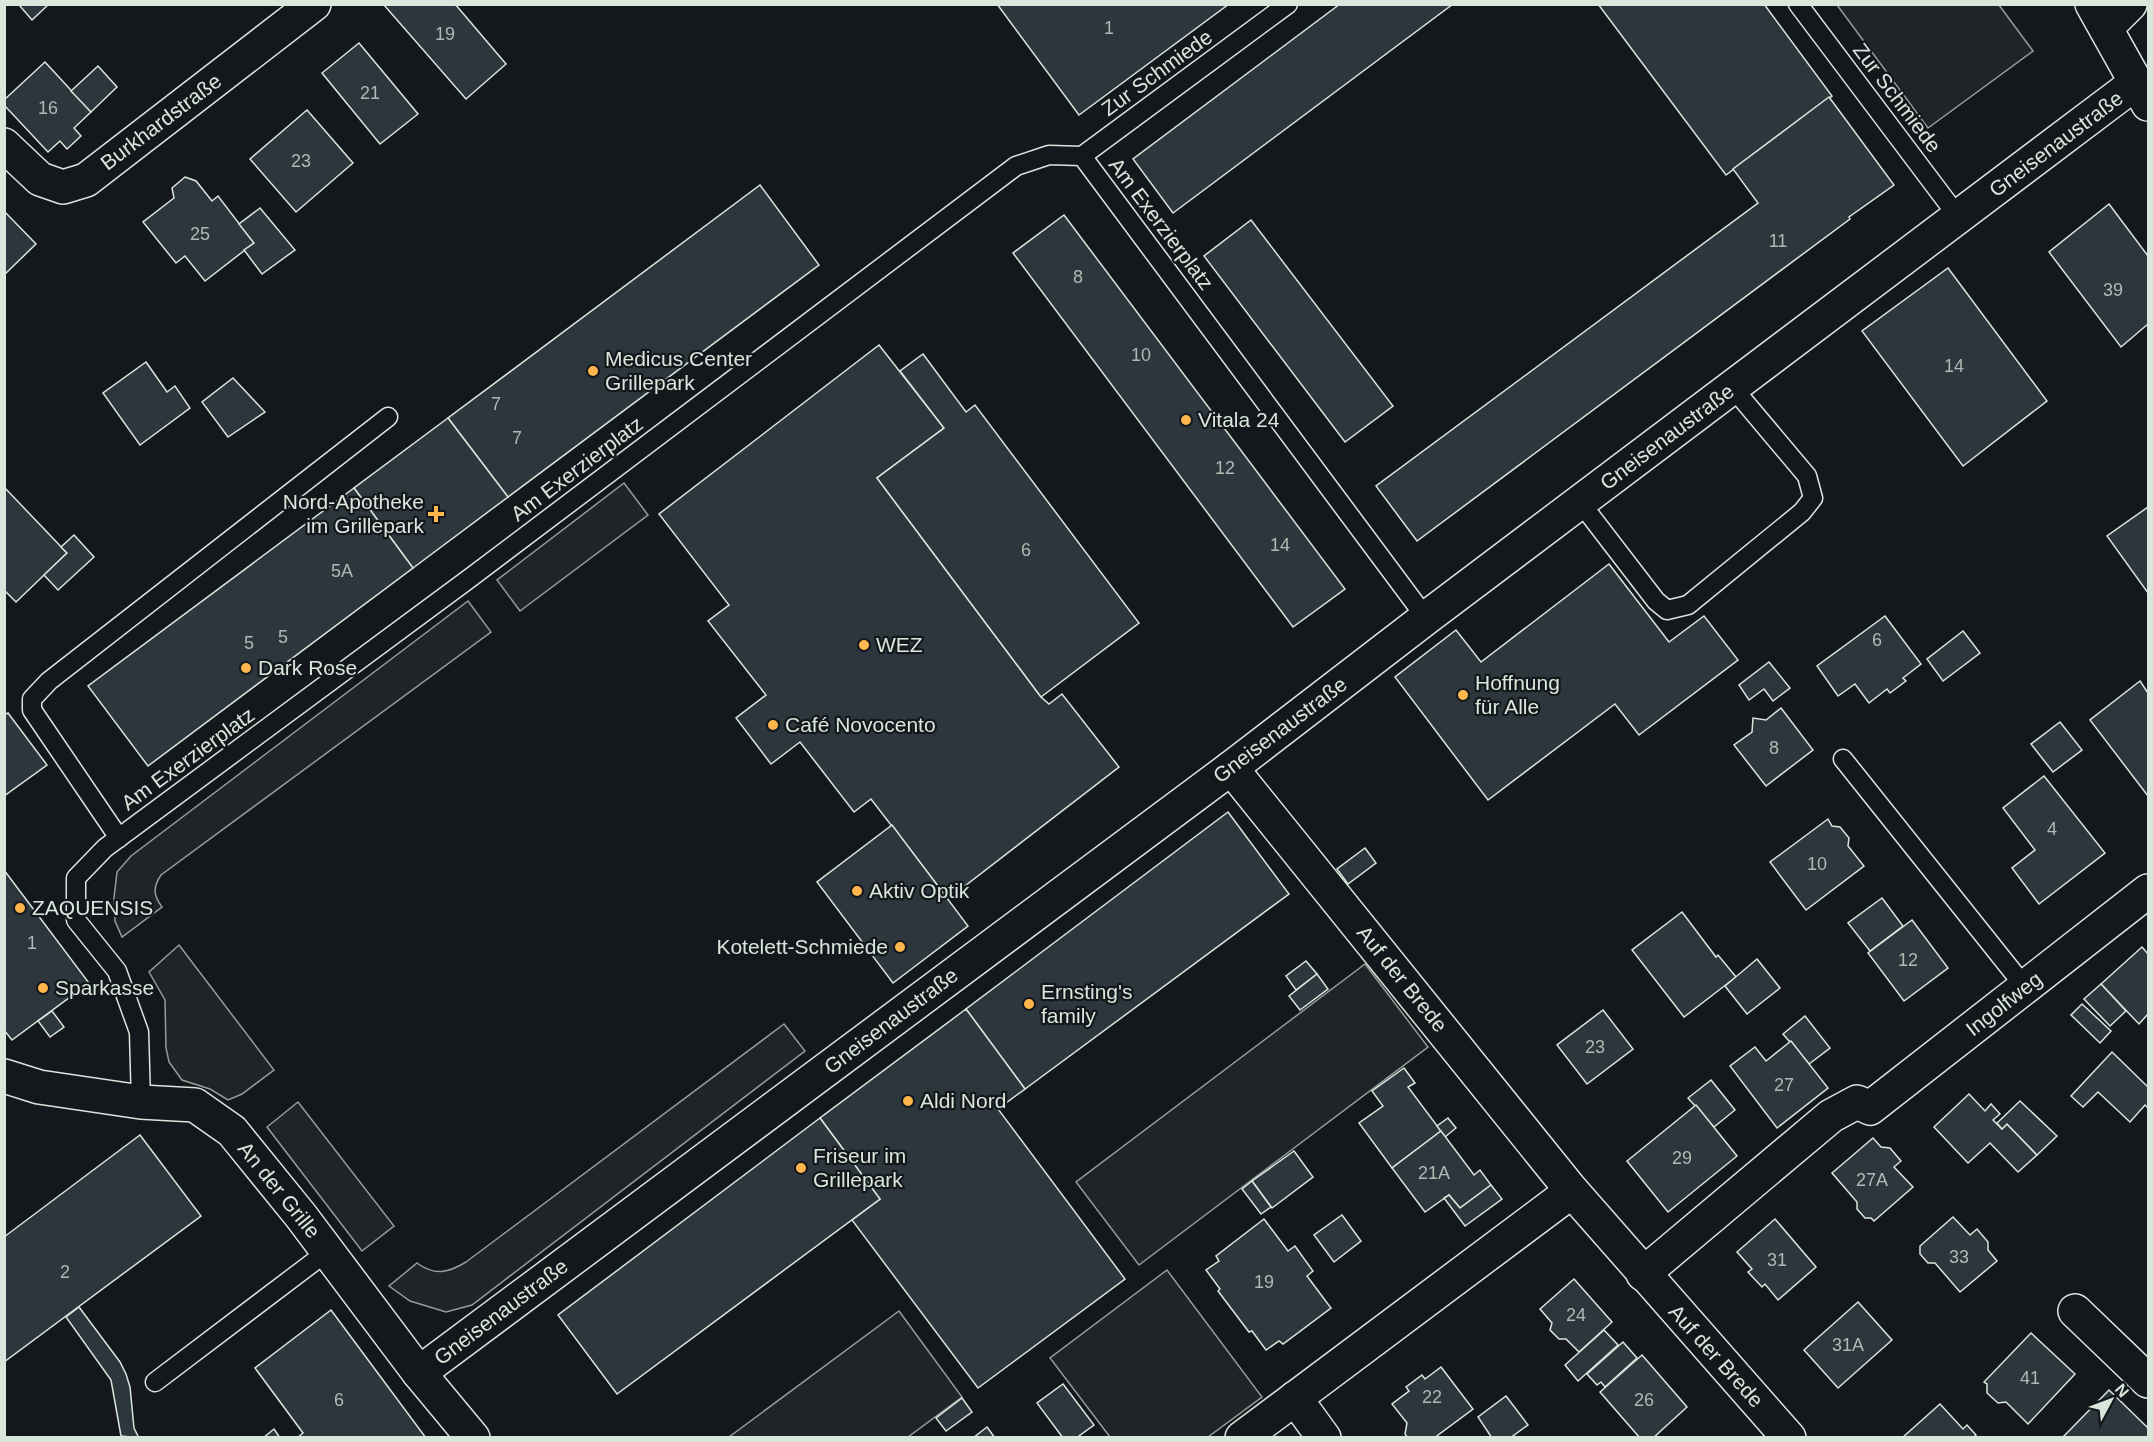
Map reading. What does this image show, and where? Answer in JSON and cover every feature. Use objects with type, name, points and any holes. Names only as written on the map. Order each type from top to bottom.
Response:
[{"type":"street","name":"Burkhardstraße","points":[[4,145],[40,179],[63,187],[86,180],[314,4]]},
{"type":"street","points":[[2130,4],[2099,16],[2143,93]]},
{"type":"street","name":"Gneisenaustraße","points":[[419,1373],[1231,768],[1426,618],[1959,218],[2143,93]]},
{"type":"street","name":"Auf der Brede","points":[[1231,768],[1572,1191],[1789,1437]]},
{"type":"street","name":"Ingolfweg","points":[[1643,1274],[1831,1116],[1857,1102],[1870,1108],[2148,891]]},
{"type":"street","name":"An der Grille","points":[[4,1076],[39,1087],[141,1102],[195,1105],[232,1131],[328,1251],[419,1373],[473,1437]]},
{"type":"street","points":[[1242,1437],[1572,1191]]},
{"type":"street","points":[[2075,1311],[2148,1382]]},
{"type":"street","points":[[1295,1398],[1324,1437]]},
{"type":"lane","name":"Zur Schmiede","points":[[1082,156],[1288,4]]},
{"type":"lane","name":"Zur Schmiede","points":[[1798,4],[1959,218]]},
{"type":"lane","name":"Am Exerzierplatz","points":[[141,1102],[139,1032],[117,971],[76,920],[76,878],[105,848],[470,578],[1016,166],[1049,155],[1082,156],[1426,618]]},
{"type":"lane","points":[[1580,502],[1656,601],[1667,610],[1688,605],[1802,512],[1813,498],[1807,476],[1733,388]]},
{"type":"lane","points":[[119,838],[32,710],[32,699],[58,674],[388,417]]},
{"type":"lane","points":[[1843,759],[2025,987]]},
{"type":"lane","points":[[155,1382],[328,1251]]},
{"type":"shaded area","points":[[1837,5],[1999,5],[2033,51],[1928,128]]},
{"type":"shaded area","points":[[624,483],[648,515],[520,611],[497,580]]},
{"type":"shaded area","points":[[468,601],[491,632],[161,875],[155,891],[162,907],[122,937],[115,921],[114,898],[117,872],[131,856]]},
{"type":"shaded area","points":[[179,945],[274,1070],[242,1094],[228,1100],[210,1089],[182,1080],[169,1062],[166,1048],[165,1000],[149,972]]},
{"type":"shaded area","points":[[1365,964],[1428,1047],[1139,1265],[1076,1182]]},
{"type":"shaded area","points":[[784,1024],[805,1051],[472,1305],[446,1312],[410,1301],[389,1286],[417,1263],[430,1270],[442,1272],[466,1262]]},
{"type":"shaded area","points":[[298,1102],[394,1226],[362,1251],[267,1127]]},
{"type":"shaded area","points":[[1167,1270],[1262,1397],[1208,1437],[1110,1437],[1050,1358]]},
{"type":"shaded area","points":[[899,1311],[962,1397],[908,1437],[729,1437]]},
{"type":"building","points":[[22,4],[49,4],[32,20],[20,6]]},
{"type":"building","points":[[455,4],[506,64],[466,99],[384,5]]},
{"type":"building","points":[[997,4],[1229,4],[1079,115]]},
{"type":"building","points":[[1340,4],[1453,4],[1173,213],[1133,159]]},
{"type":"building","points":[[1598,4],[1764,4],[1832,96],[1726,175]]},
{"type":"building","points":[[359,43],[418,114],[380,144],[322,73]]},
{"type":"building","points":[[45,62],[91,112],[74,128],[81,136],[67,149],[60,141],[48,152],[4,105],[4,100]]},
{"type":"building","points":[[98,66],[117,87],[91,112],[71,91]]},
{"type":"building","points":[[1829,97],[1894,185],[1417,541],[1376,486],[1758,203],[1733,169]]},
{"type":"building","points":[[307,110],[353,163],[296,212],[250,159]]},
{"type":"building","points":[[185,177],[196,181],[212,201],[218,196],[254,243],[205,281],[185,256],[176,263],[143,222],[174,198],[172,188]]},
{"type":"building","name":"Medicus Center Grillepark","points":[[760,185],[819,265],[508,497],[448,418]]},
{"type":"building","points":[[2109,204],[2148,256],[2148,324],[2121,347],[2049,252]]},
{"type":"building","points":[[260,208],[295,250],[262,274],[244,250],[254,243],[239,224]]},
{"type":"building","points":[[4,211],[36,244],[4,275]]},
{"type":"building","points":[[1064,215],[1345,589],[1293,627],[1013,253]]},
{"type":"building","points":[[1251,220],[1393,406],[1345,442],[1204,256]]},
{"type":"building","points":[[1948,268],[2047,401],[1963,466],[1862,331]]},
{"type":"building","points":[[879,345],[944,428],[877,478],[1041,697],[1049,704],[1062,694],[1119,767],[948,899],[871,799],[854,812],[800,742],[771,764],[736,718],[766,695],[708,621],[729,605],[659,514]]},
{"type":"building","points":[[923,354],[966,412],[975,405],[1139,623],[1041,697],[877,478],[944,428],[900,371]]},
{"type":"building","points":[[146,362],[167,392],[175,386],[190,408],[140,445],[103,393]]},
{"type":"building","points":[[233,378],[265,412],[228,437],[202,402]]},
{"type":"building","points":[[448,418],[508,497],[413,568],[354,488]]},
{"type":"building","points":[[4,487],[67,553],[16,602],[4,590]]},
{"type":"building","points":[[354,488],[413,568],[148,766],[88,686]]},
{"type":"building","points":[[2148,507],[2148,593],[2107,536]]},
{"type":"building","points":[[74,535],[94,557],[58,590],[44,575],[67,553],[61,547]]},
{"type":"building","points":[[1609,564],[1669,642],[1704,616],[1738,660],[1639,735],[1615,704],[1488,800],[1395,677],[1456,630],[1481,662]]},
{"type":"building","points":[[1885,616],[1921,664],[1903,678],[1906,681],[1890,693],[1887,689],[1869,703],[1855,684],[1838,696],[1817,666]]},
{"type":"building","points":[[1963,631],[1980,653],[1943,681],[1927,659]]},
{"type":"building","points":[[1769,662],[1790,688],[1773,701],[1764,689],[1749,700],[1739,685]]},
{"type":"building","points":[[2140,681],[2148,693],[2148,796],[2090,720]]},
{"type":"building","points":[[1781,708],[1813,750],[1766,786],[1734,745],[1752,732],[1753,718],[1766,720]]},
{"type":"building","points":[[8,713],[47,765],[4,796],[4,715]]},
{"type":"building","points":[[2060,722],[2082,750],[2053,772],[2031,744]]},
{"type":"building","points":[[2044,776],[2105,853],[2039,904],[2012,868],[2035,850],[2003,808]]},
{"type":"building","points":[[1228,812],[1289,894],[1025,1089],[966,1009]]},
{"type":"building","points":[[1828,819],[1832,826],[1840,827],[1849,838],[1848,846],[1864,866],[1806,910],[1770,862]]},
{"type":"building","points":[[892,825],[968,926],[893,983],[817,882]]},
{"type":"building","points":[[1365,848],[1376,863],[1348,884],[1337,869]]},
{"type":"building","points":[[4,870],[89,983],[12,1040],[4,1030]]},
{"type":"building","points":[[1882,898],[1903,926],[1870,951],[1848,923]]},
{"type":"building","points":[[1682,912],[1716,957],[1718,955],[1736,977],[1684,1017],[1632,950]]},
{"type":"building","points":[[1912,920],[1948,968],[1904,1001],[1868,953]]},
{"type":"building","points":[[2142,947],[2148,954],[2148,1014],[2139,1024],[2101,984]]},
{"type":"building","points":[[1757,959],[1780,988],[1747,1014],[1725,986]]},
{"type":"building","points":[[1306,961],[1317,974],[1296,990],[1286,976]]},
{"type":"building","points":[[1317,974],[1328,989],[1300,1010],[1289,996]]},
{"type":"building","points":[[2101,984],[2126,1011],[2110,1026],[2084,999]]},
{"type":"building","points":[[2082,1004],[2111,1031],[2100,1043],[2071,1015]]},
{"type":"building","points":[[966,1009],[1025,1089],[998,1109],[1125,1279],[978,1388],[852,1220],[880,1199],[820,1118]]},
{"type":"building","points":[[1603,1010],[1633,1049],[1587,1084],[1557,1045]]},
{"type":"building","points":[[52,1011],[64,1027],[50,1037],[38,1021]]},
{"type":"building","points":[[1805,1016],[1830,1048],[1809,1064],[1783,1034]]},
{"type":"building","points":[[1791,1041],[1828,1088],[1777,1128],[1730,1066],[1755,1047],[1766,1061]]},
{"type":"building","points":[[2112,1052],[2148,1087],[2148,1108],[2145,1105],[2130,1122],[2098,1092],[2083,1107],[2071,1096]]},
{"type":"building","points":[[1404,1068],[1415,1083],[1408,1087],[1441,1131],[1392,1168],[1359,1123],[1383,1106],[1372,1091]]},
{"type":"building","points":[[1711,1080],[1735,1110],[1714,1127],[1688,1098]]},
{"type":"building","points":[[1969,1094],[1985,1111],[1991,1104],[2000,1114],[1993,1120],[2002,1129],[2007,1124],[2037,1155],[2018,1172],[1990,1143],[1968,1163],[1934,1127]]},
{"type":"building","points":[[2020,1101],[2057,1136],[2037,1155],[2007,1124],[2002,1129],[1997,1123]]},
{"type":"building","points":[[1696,1105],[1737,1156],[1668,1212],[1627,1161]]},
{"type":"building","points":[[820,1118],[880,1199],[617,1394],[558,1315]]},
{"type":"building","points":[[1448,1118],[1456,1128],[1445,1137],[1437,1126]]},
{"type":"building","points":[[1441,1131],[1474,1175],[1480,1170],[1491,1185],[1460,1208],[1449,1195],[1425,1212],[1392,1168]]},
{"type":"building","points":[[140,1135],[201,1216],[4,1362],[4,1237]]},
{"type":"building","points":[[1873,1138],[1881,1147],[1890,1148],[1901,1161],[1894,1167],[1913,1187],[1874,1221],[1871,1218],[1865,1218],[1857,1209],[1857,1202],[1832,1173]]},
{"type":"building","points":[[1294,1151],[1313,1177],[1272,1208],[1252,1181]]},
{"type":"building","points":[[1252,1181],[1271,1207],[1261,1214],[1242,1189]]},
{"type":"building","points":[[1491,1185],[1502,1199],[1465,1226],[1444,1198],[1449,1195],[1460,1208]]},
{"type":"building","points":[[1342,1215],[1361,1241],[1334,1262],[1314,1235]]},
{"type":"building","points":[[1953,1217],[1970,1235],[1977,1229],[1988,1242],[1988,1250],[1997,1261],[1960,1292],[1935,1263],[1928,1263],[1920,1254],[1920,1246]]},
{"type":"building","points":[[1264,1219],[1288,1251],[1295,1246],[1313,1271],[1307,1276],[1331,1308],[1283,1344],[1279,1341],[1266,1350],[1252,1331],[1249,1332],[1218,1291],[1220,1289],[1206,1270],[1219,1261],[1216,1256]]},
{"type":"building","points":[[1775,1219],[1816,1267],[1778,1300],[1765,1284],[1762,1287],[1748,1272],[1752,1269],[1737,1252]]},
{"type":"building","points":[[1574,1279],[1612,1322],[1579,1352],[1566,1339],[1559,1339],[1550,1330],[1552,1323],[1540,1309]]},
{"type":"building","points":[[1858,1302],[1892,1340],[1838,1388],[1804,1350]]},
{"type":"building","points":[[79,1307],[120,1362],[126,1374],[130,1387],[134,1428],[139,1438],[121,1436],[111,1380],[66,1317]]},
{"type":"building","points":[[331,1310],[426,1438],[297,1438],[303,1433],[255,1368]]},
{"type":"building","points":[[1604,1330],[1618,1345],[1578,1381],[1565,1365]]},
{"type":"building","points":[[2031,1333],[2075,1374],[2028,1424],[2006,1402],[1998,1403],[1987,1393],[1987,1384],[1984,1382]]},
{"type":"building","points":[[1623,1342],[1637,1358],[1605,1387],[1601,1382],[1597,1385],[1587,1374]]},
{"type":"building","points":[[1642,1355],[1687,1407],[1653,1438],[1640,1438],[1600,1392]]},
{"type":"building","points":[[1441,1367],[1473,1409],[1434,1438],[1408,1438],[1405,1434],[1407,1423],[1392,1404],[1409,1391],[1406,1387],[1422,1375],[1425,1379]]},
{"type":"building","points":[[1063,1384],[1094,1425],[1076,1438],[1063,1438],[1037,1403]]},
{"type":"building","points":[[2109,1390],[2148,1428],[2148,1438],[2063,1437]]},
{"type":"building","points":[[1506,1396],[1528,1425],[1510,1438],[1492,1438],[1478,1417]]},
{"type":"building","points":[[962,1398],[972,1412],[946,1431],[936,1418]]},
{"type":"building","points":[[1940,1404],[1963,1429],[1967,1425],[1976,1435],[1973,1438],[1902,1438]]},
{"type":"building","points":[[987,1427],[995,1438],[973,1438]]},
{"type":"building","points":[[274,1429],[280,1438],[263,1438]]},
{"type":"place","name":"Medicus Center Grillepark","points":[[593,371]]},
{"type":"place","name":"Vitala 24","points":[[1186,420]]},
{"type":"place","name":"Nord-Apotheke im Grillepark","points":[[436,514]]},
{"type":"place","name":"WEZ","points":[[864,645]]},
{"type":"place","name":"Dark Rose","points":[[246,668]]},
{"type":"place","name":"Hoffnung für Alle","points":[[1463,695]]},
{"type":"place","name":"Café Novocento","points":[[773,725]]},
{"type":"place","name":"Aktiv Optik","points":[[857,891]]},
{"type":"place","name":"ZAQUENSIS","points":[[20,908]]},
{"type":"place","name":"Kotelett-Schmiede","points":[[900,947]]},
{"type":"place","name":"Sparkasse","points":[[43,988]]},
{"type":"place","name":"Ernsting's family","points":[[1029,1004]]},
{"type":"place","name":"Aldi Nord","points":[[908,1101]]},
{"type":"place","name":"Friseur im Grillepark","points":[[801,1168]]}]
